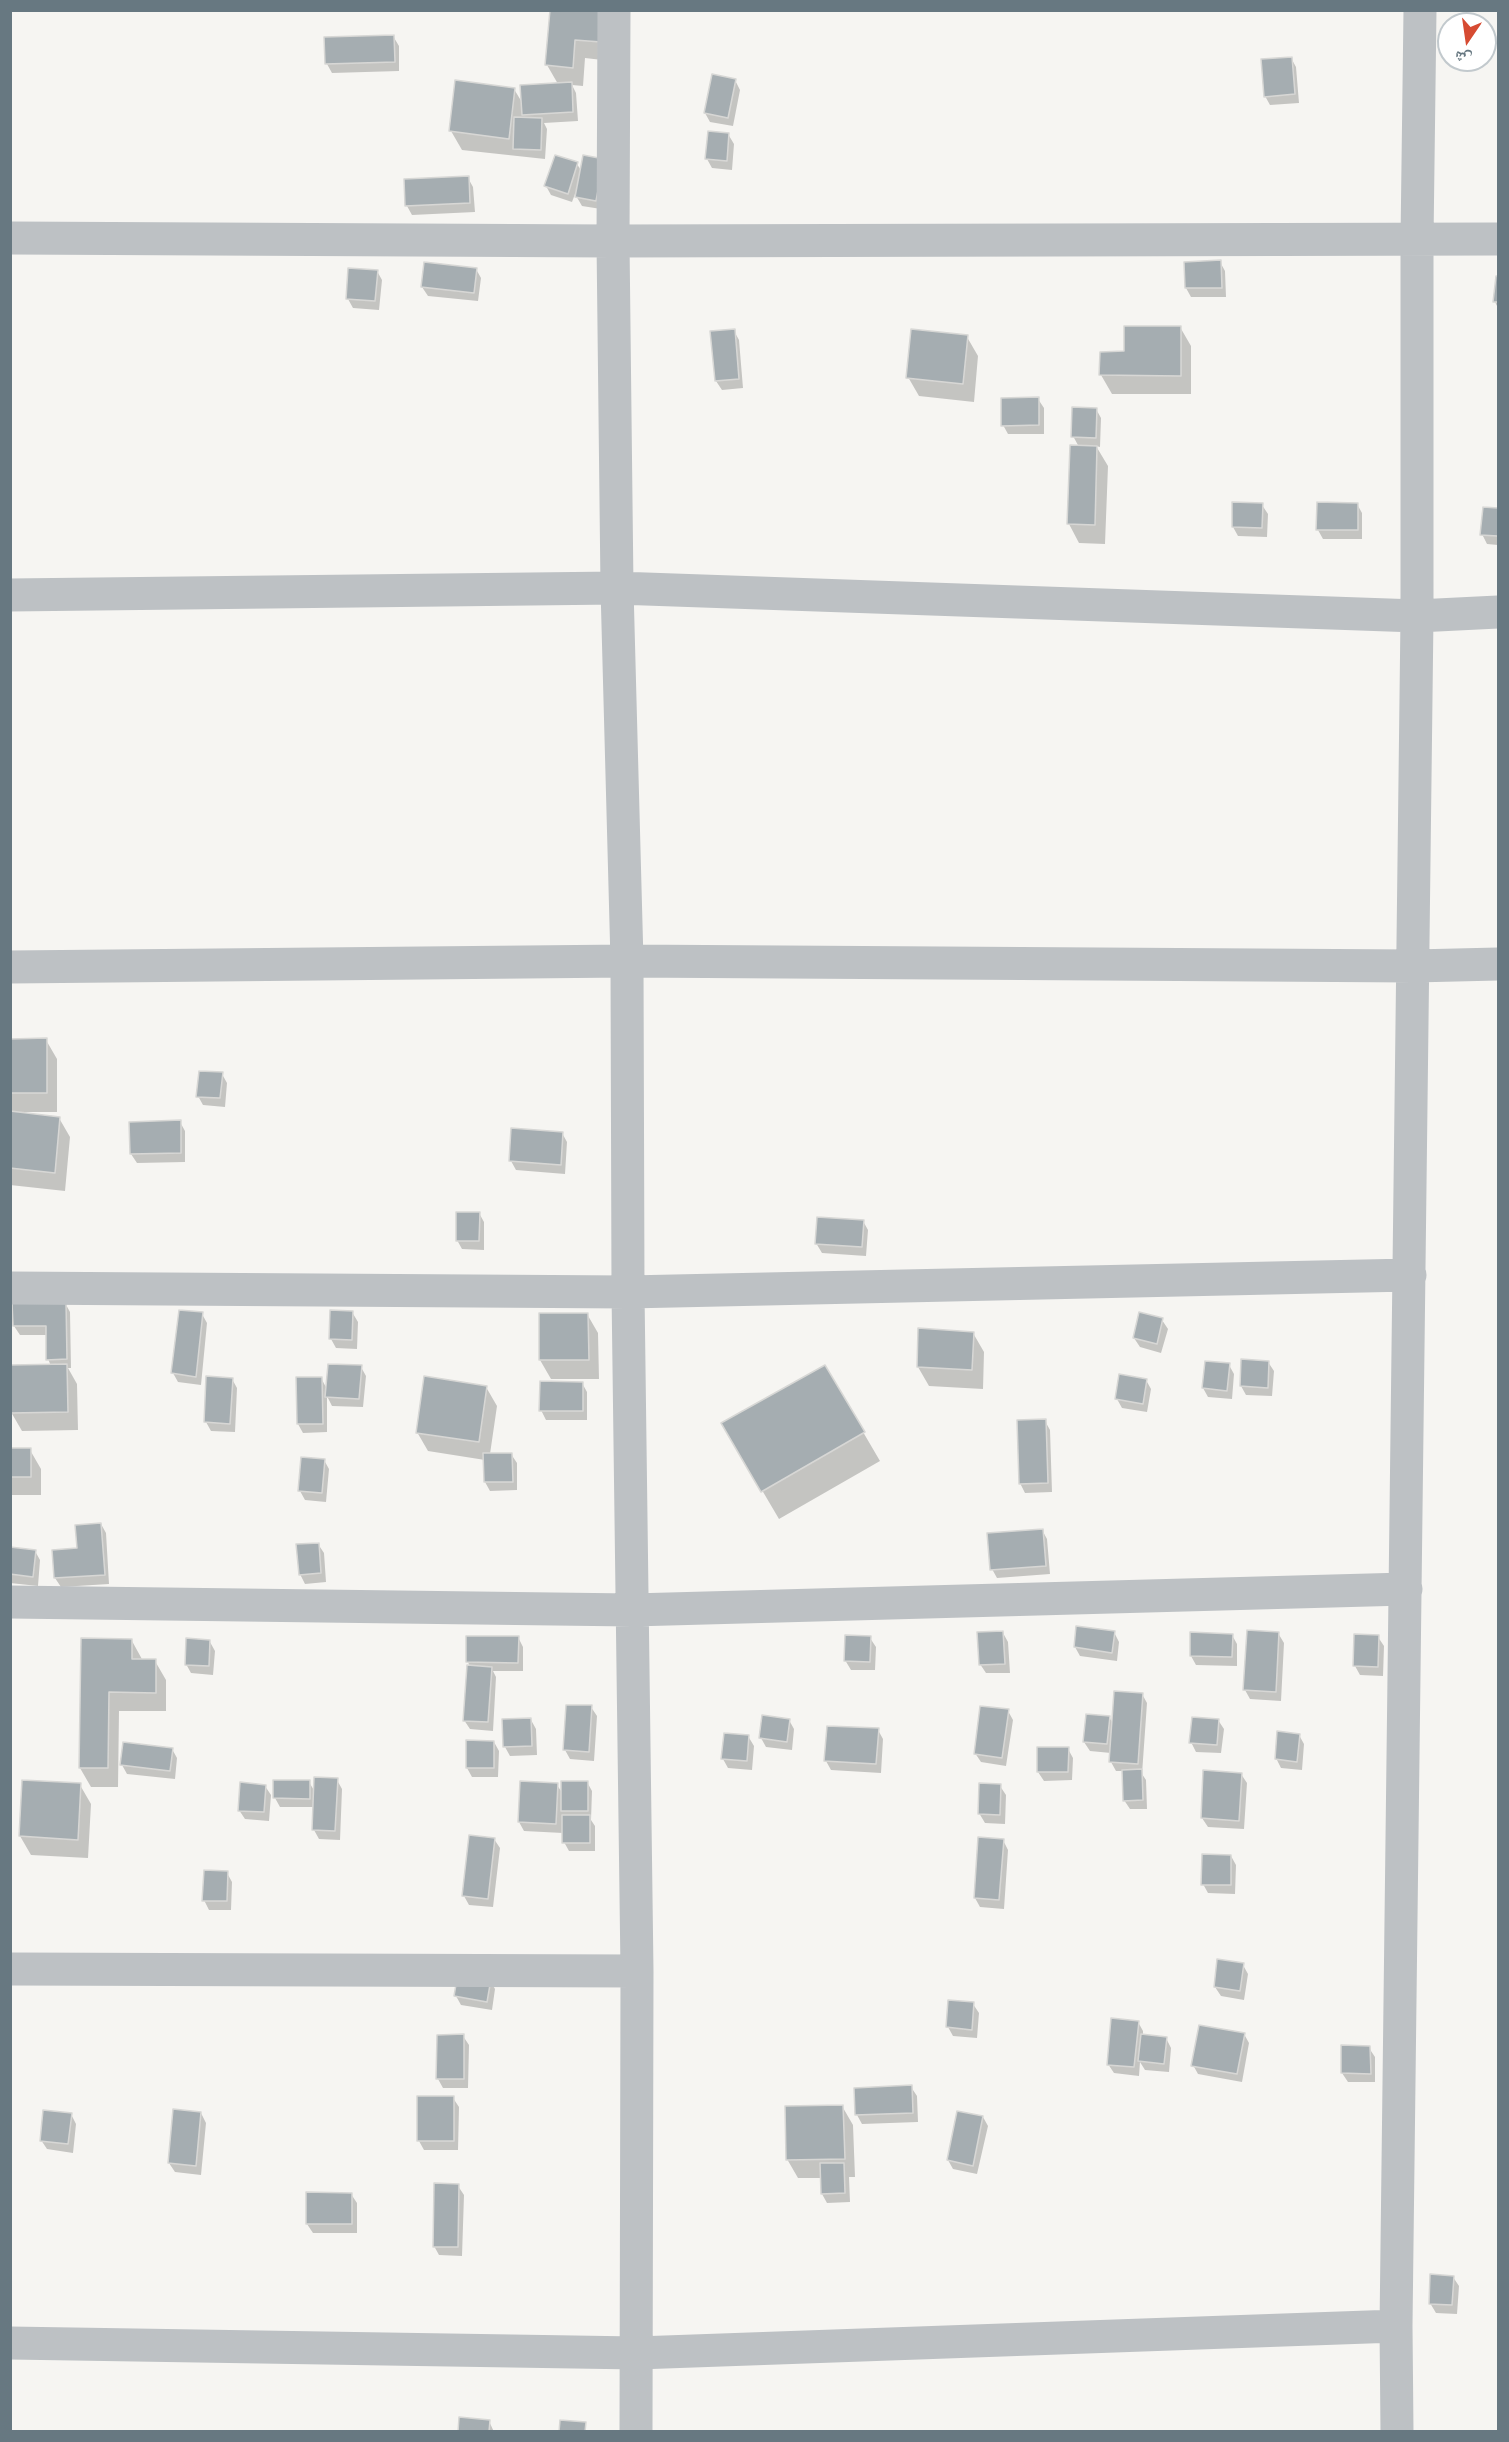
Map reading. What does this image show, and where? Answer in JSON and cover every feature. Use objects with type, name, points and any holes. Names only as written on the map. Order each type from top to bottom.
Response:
[{"type":"street","points":[[614,10],[613,242],[617,588],[627,961],[628,1292],[637,1971],[636,2432]]},
{"type":"street","points":[[1397,2432],[1396,2326],[1418,616],[1417,240],[1420,10]]},
{"type":"street","points":[[10,238],[613,242],[1498,239]]},
{"type":"street","points":[[10,595],[617,588],[1418,616],[1498,612]]},
{"type":"street","points":[[10,967],[627,961],[1414,966],[1498,964]]},
{"type":"street","points":[[10,1288],[628,1292],[1410,1275]]},
{"type":"street","points":[[10,1602],[632,1610],[1406,1589]]},
{"type":"street","points":[[10,1969],[637,1971]]},
{"type":"street","points":[[10,2343],[637,2353],[1396,2326]]},
{"type":"building","points":[[550,10],[603,10],[601,42],[575,40],[573,68],[545,65]]},
{"type":"building","points":[[394,35],[395,62],[325,64],[324,37]]},
{"type":"building","points":[[1292,57],[1295,94],[1264,97],[1261,59]]},
{"type":"building","points":[[712,74],[736,79],[728,118],[704,113]]},
{"type":"building","points":[[455,80],[515,88],[509,139],[449,131]]},
{"type":"building","points":[[572,82],[573,112],[522,115],[520,85]]},
{"type":"building","points":[[514,117],[542,118],[541,150],[513,149]]},
{"type":"building","points":[[708,131],[729,133],[727,161],[705,159]]},
{"type":"building","points":[[555,155],[578,162],[568,194],[544,186]]},
{"type":"building","points":[[583,155],[604,159],[596,201],[575,197]]},
{"type":"building","points":[[469,176],[470,203],[405,206],[404,179]]},
{"type":"building","points":[[1221,260],[1222,288],[1185,288],[1184,262]]},
{"type":"building","points":[[424,262],[477,268],[474,293],[421,287]]},
{"type":"building","points":[[348,268],[378,270],[375,301],[346,299]]},
{"type":"building","points":[[1496,276],[1498,276],[1498,302],[1493,302]]},
{"type":"building","points":[[1124,326],[1181,326],[1181,376],[1099,375],[1100,352],[1124,351]]},
{"type":"building","points":[[735,329],[739,379],[715,381],[710,331]]},
{"type":"building","points":[[911,329],[968,335],[963,384],[906,378]]},
{"type":"building","points":[[1039,397],[1039,425],[1001,426],[1001,398]]},
{"type":"building","points":[[1072,407],[1097,408],[1096,438],[1071,437]]},
{"type":"building","points":[[1070,445],[1097,446],[1095,525],[1067,524]]},
{"type":"building","points":[[1232,502],[1263,503],[1262,528],[1232,527]]},
{"type":"building","points":[[1317,502],[1358,503],[1358,530],[1316,530]]},
{"type":"building","points":[[1483,507],[1498,508],[1498,536],[1480,535]]},
{"type":"building","points":[[47,1038],[47,1093],[10,1093],[10,1039]]},
{"type":"building","points":[[199,1071],[223,1072],[220,1098],[196,1097]]},
{"type":"building","points":[[10,1111],[60,1117],[55,1173],[10,1168]]},
{"type":"building","points":[[181,1120],[181,1153],[130,1154],[129,1122]]},
{"type":"building","points":[[511,1128],[563,1132],[561,1165],[509,1161]]},
{"type":"building","points":[[456,1212],[480,1212],[479,1241],[456,1241]]},
{"type":"building","points":[[817,1217],[864,1220],[862,1247],[815,1244]]},
{"type":"building","points":[[12,1302],[66,1302],[67,1359],[46,1360],[46,1326],[13,1326]]},
{"type":"building","points":[[179,1310],[203,1312],[196,1377],[171,1373]]},
{"type":"building","points":[[330,1310],[353,1311],[352,1340],[329,1339]]},
{"type":"building","points":[[1139,1312],[1163,1318],[1157,1344],[1133,1338]]},
{"type":"building","points":[[539,1313],[588,1313],[589,1360],[539,1360]]},
{"type":"building","points":[[918,1328],[974,1332],[972,1370],[917,1367]]},
{"type":"building","points":[[1241,1359],[1269,1361],[1268,1388],[1240,1386]]},
{"type":"building","points":[[1205,1361],[1230,1363],[1227,1391],[1202,1388]]},
{"type":"building","points":[[67,1364],[68,1412],[10,1413],[10,1365]]},
{"type":"building","points":[[328,1364],[362,1365],[359,1399],[325,1397]]},
{"type":"building","points":[[825,1365],[865,1432],[761,1492],[721,1423]]},
{"type":"building","points":[[1119,1374],[1147,1379],[1143,1404],[1115,1399]]},
{"type":"building","points":[[206,1376],[233,1378],[230,1424],[204,1422]]},
{"type":"building","points":[[424,1376],[487,1386],[479,1442],[416,1433]]},
{"type":"building","points":[[296,1377],[322,1377],[323,1424],[297,1424]]},
{"type":"building","points":[[540,1381],[583,1382],[583,1411],[539,1411]]},
{"type":"building","points":[[1046,1419],[1048,1483],[1019,1484],[1017,1420]]},
{"type":"building","points":[[10,1448],[31,1448],[31,1477],[10,1477]]},
{"type":"building","points":[[483,1453],[512,1453],[513,1482],[484,1482]]},
{"type":"building","points":[[301,1457],[325,1459],[322,1493],[298,1491]]},
{"type":"building","points":[[101,1523],[105,1575],[54,1578],[52,1550],[77,1548],[75,1525]]},
{"type":"building","points":[[1043,1529],[1046,1566],[990,1570],[987,1533]]},
{"type":"building","points":[[319,1543],[321,1573],[299,1575],[296,1544]]},
{"type":"building","points":[[10,1547],[36,1550],[33,1577],[10,1574]]},
{"type":"building","points":[[1076,1626],[1115,1631],[1112,1653],[1074,1647]]},
{"type":"building","points":[[1247,1630],[1279,1632],[1276,1692],[1243,1690]]},
{"type":"building","points":[[1003,1631],[1005,1664],[979,1665],[977,1632]]},
{"type":"building","points":[[1190,1632],[1233,1634],[1232,1657],[1190,1656]]},
{"type":"building","points":[[1354,1634],[1379,1635],[1378,1667],[1353,1666]]},
{"type":"building","points":[[845,1635],[871,1636],[870,1662],[844,1661]]},
{"type":"building","points":[[466,1636],[519,1636],[518,1663],[466,1662]]},
{"type":"building","points":[[81,1638],[132,1639],[132,1659],[156,1659],[156,1693],[109,1692],[108,1768],[79,1768]]},
{"type":"building","points":[[186,1638],[210,1640],[209,1666],[185,1665]]},
{"type":"building","points":[[467,1665],[492,1667],[488,1722],[463,1721]]},
{"type":"building","points":[[1114,1691],[1143,1693],[1138,1764],[1109,1762]]},
{"type":"building","points":[[566,1705],[592,1705],[589,1752],[563,1750]]},
{"type":"building","points":[[980,1706],[1009,1709],[1002,1758],[974,1754]]},
{"type":"building","points":[[1086,1714],[1110,1716],[1107,1744],[1083,1742]]},
{"type":"building","points":[[762,1715],[790,1719],[787,1742],[759,1738]]},
{"type":"building","points":[[1192,1717],[1219,1719],[1217,1745],[1189,1743]]},
{"type":"building","points":[[531,1718],[532,1746],[503,1747],[502,1719]]},
{"type":"building","points":[[827,1726],[879,1728],[876,1764],[824,1761]]},
{"type":"building","points":[[1277,1731],[1300,1734],[1297,1762],[1275,1759]]},
{"type":"building","points":[[724,1733],[749,1735],[747,1761],[721,1759]]},
{"type":"building","points":[[466,1740],[494,1741],[494,1768],[466,1768]]},
{"type":"building","points":[[123,1742],[173,1748],[170,1771],[120,1765]]},
{"type":"building","points":[[1037,1747],[1069,1747],[1068,1772],[1037,1772]]},
{"type":"building","points":[[1142,1769],[1143,1800],[1123,1801],[1122,1770]]},
{"type":"building","points":[[1203,1770],[1242,1773],[1239,1821],[1201,1818]]},
{"type":"building","points":[[314,1777],[338,1778],[335,1831],[312,1830]]},
{"type":"building","points":[[22,1780],[81,1783],[78,1840],[19,1836]]},
{"type":"building","points":[[273,1780],[310,1780],[310,1799],[273,1798]]},
{"type":"building","points":[[520,1781],[558,1783],[556,1824],[518,1822]]},
{"type":"building","points":[[561,1781],[588,1781],[588,1811],[561,1811]]},
{"type":"building","points":[[240,1782],[266,1785],[264,1812],[238,1811]]},
{"type":"building","points":[[979,1783],[1001,1784],[1000,1815],[978,1814]]},
{"type":"building","points":[[562,1815],[590,1815],[590,1843],[562,1843]]},
{"type":"building","points":[[469,1835],[495,1838],[488,1899],[462,1896]]},
{"type":"building","points":[[978,1837],[1004,1839],[999,1900],[974,1898]]},
{"type":"building","points":[[1202,1854],[1231,1855],[1231,1885],[1201,1885]]},
{"type":"building","points":[[204,1870],[228,1871],[227,1901],[202,1901]]},
{"type":"building","points":[[1217,1959],[1244,1963],[1240,1991],[1214,1987]]},
{"type":"building","points":[[458,1973],[491,1979],[487,2002],[454,1996]]},
{"type":"building","points":[[948,2000],[974,2002],[972,2030],[946,2027]]},
{"type":"building","points":[[1111,2018],[1139,2021],[1134,2067],[1107,2065]]},
{"type":"building","points":[[1199,2025],[1245,2033],[1237,2074],[1191,2066]]},
{"type":"building","points":[[464,2034],[464,2079],[436,2079],[437,2035]]},
{"type":"building","points":[[1141,2034],[1167,2037],[1164,2064],[1138,2061]]},
{"type":"building","points":[[1341,2045],[1370,2046],[1371,2074],[1341,2073]]},
{"type":"building","points":[[912,2085],[913,2113],[855,2115],[854,2088]]},
{"type":"building","points":[[417,2096],[454,2096],[454,2141],[417,2141]]},
{"type":"building","points":[[843,2105],[845,2159],[786,2160],[785,2106]]},
{"type":"building","points":[[173,2109],[201,2112],[196,2166],[168,2163]]},
{"type":"building","points":[[43,2110],[72,2113],[68,2144],[40,2141]]},
{"type":"building","points":[[957,2111],[983,2116],[973,2166],[947,2160]]},
{"type":"building","points":[[820,2163],[844,2163],[845,2193],[821,2194]]},
{"type":"building","points":[[434,2183],[459,2184],[458,2247],[433,2247]]},
{"type":"building","points":[[306,2192],[352,2193],[352,2224],[306,2224]]},
{"type":"building","points":[[1430,2274],[1454,2276],[1452,2305],[1429,2304]]},
{"type":"building","points":[[459,2417],[490,2420],[489,2432],[458,2432]]},
{"type":"building","points":[[560,2420],[586,2422],[585,2432],[559,2432]]}]
